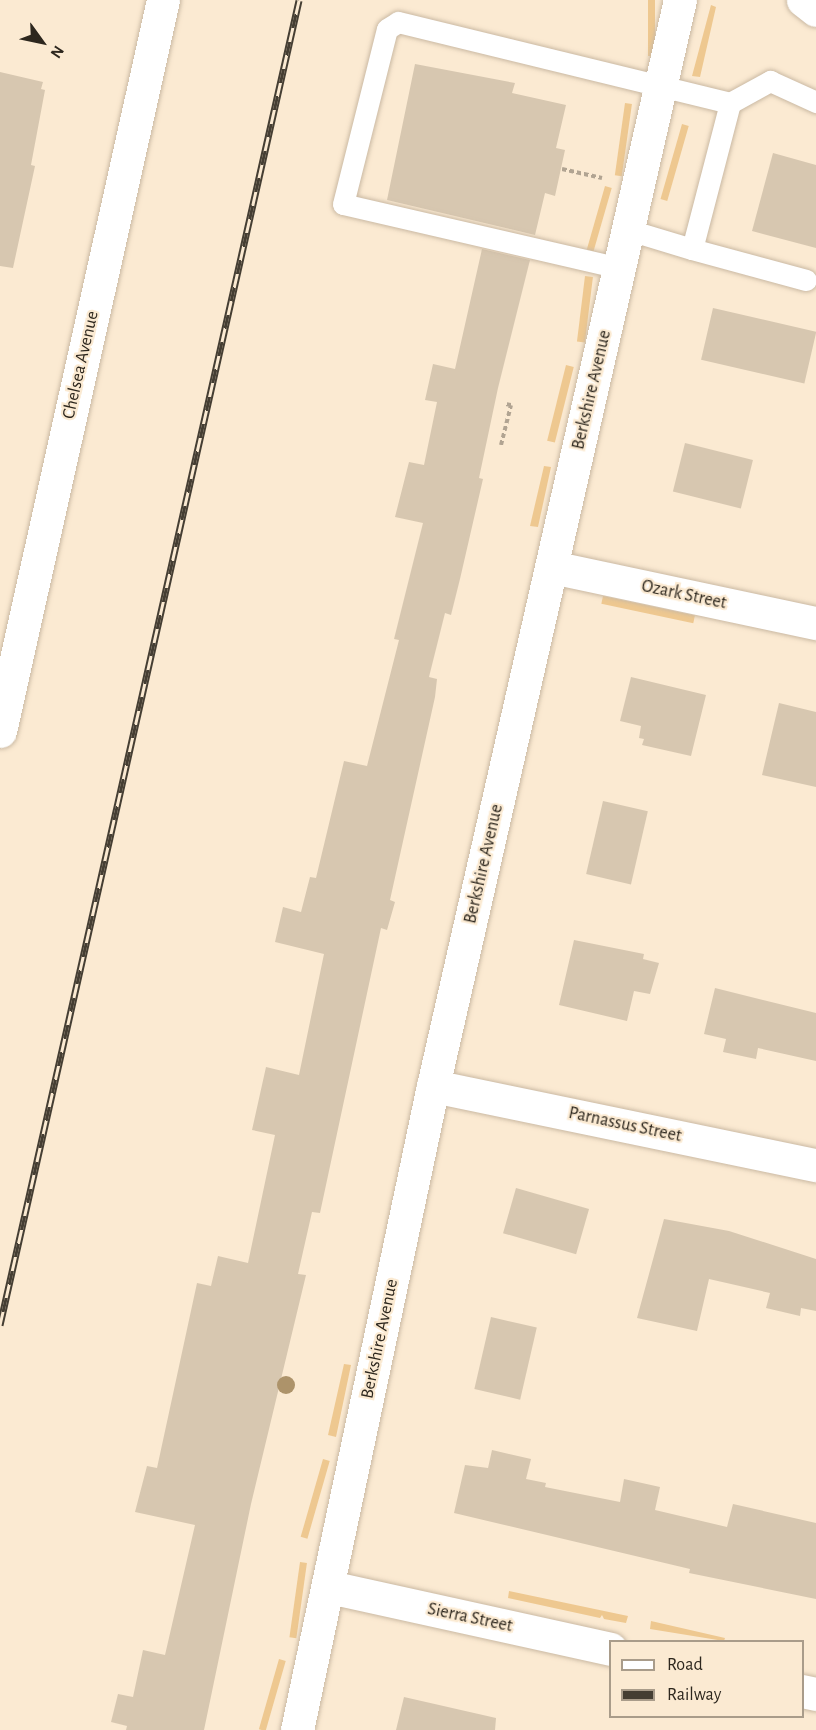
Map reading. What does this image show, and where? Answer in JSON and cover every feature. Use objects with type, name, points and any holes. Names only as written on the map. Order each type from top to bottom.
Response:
[{"type":"street","name":"Chelsea Avenue","points":[[0,730],[163,0]]},
{"type":"street","name":"Berkshire Avenue","points":[[297,1730],[433,1086],[621,268],[680,0]]},
{"type":"street","points":[[802,0],[816,10]]},
{"type":"street","name":"Ozark Street","points":[[552,567],[816,623]]},
{"type":"street","name":"Parnassus Street","points":[[433,1086],[816,1165]]},
{"type":"street","name":"Sierra Street","points":[[329,1587],[609,1649]]},
{"type":"lane","points":[[621,268],[343,204],[387,29],[398,22],[660,84],[730,103],[770,81],[816,102]]},
{"type":"lane","points":[[692,249],[730,103]]},
{"type":"lane","points":[[629,231],[806,280]]},
{"type":"path","points":[[562,169],[603,178]]},
{"type":"path","points":[[501,445],[511,405],[505,404]]},
{"type":"shaded area","points":[[648,0],[655,0],[655,56],[648,56]]},
{"type":"shaded area","points":[[711,5],[716,7],[700,77],[692,76]]},
{"type":"shaded area","points":[[625,103],[632,104],[622,176],[615,175]]},
{"type":"shaded area","points":[[682,124],[689,126],[667,201],[661,199]]},
{"type":"shaded area","points":[[605,186],[612,188],[594,251],[587,249]]},
{"type":"shaded area","points":[[585,276],[593,277],[585,342],[577,342]]},
{"type":"shaded area","points":[[566,365],[574,367],[555,443],[547,441]]},
{"type":"shaded area","points":[[544,466],[551,467],[538,527],[530,526]]},
{"type":"shaded area","points":[[603,596],[695,616],[693,623],[601,604]]},
{"type":"shaded area","points":[[344,1364],[351,1365],[336,1437],[328,1435]]},
{"type":"shaded area","points":[[323,1459],[330,1461],[307,1539],[301,1537]]},
{"type":"shaded area","points":[[300,1562],[307,1563],[296,1638],[289,1637]]},
{"type":"shaded area","points":[[509,1591],[628,1616],[626,1623],[604,1619],[602,1615],[600,1618],[508,1598]]},
{"type":"shaded area","points":[[651,1621],[725,1638],[718,1640],[650,1629]]},
{"type":"shaded area","points":[[279,1659],[286,1661],[266,1730],[259,1729]]},
{"type":"building","points":[[415,64],[515,83],[512,93],[566,105],[556,148],[565,150],[555,196],[545,193],[535,235],[387,200]]},
{"type":"building","points":[[0,72],[43,82],[41,89],[45,90],[31,165],[35,166],[13,268],[0,266]]},
{"type":"building","points":[[773,153],[816,165],[816,248],[752,231]]},
{"type":"building","points":[[482,249],[530,260],[498,388],[479,478],[483,479],[460,579],[451,615],[445,613],[429,677],[437,679],[435,697],[390,900],[395,902],[387,930],[381,928],[320,1213],[312,1212],[298,1274],[306,1275],[251,1504],[204,1730],[126,1730],[127,1726],[111,1722],[118,1694],[133,1697],[143,1650],[165,1655],[195,1525],[135,1512],[147,1466],[157,1468],[197,1283],[211,1286],[218,1256],[248,1263],[275,1135],[252,1130],[266,1067],[299,1075],[324,954],[275,942],[283,907],[301,912],[310,877],[316,878],[344,761],[367,766],[399,640],[394,639],[423,523],[395,517],[409,462],[424,465],[437,402],[425,400],[433,364],[455,369]]},
{"type":"building","points":[[713,308],[816,332],[804,383],[701,360]]},
{"type":"building","points":[[685,443],[753,460],[741,508],[673,492]]},
{"type":"building","points":[[631,677],[706,695],[691,756],[642,745],[644,739],[639,738],[641,726],[620,721]]},
{"type":"building","points":[[779,703],[816,712],[816,787],[762,775]]},
{"type":"building","points":[[603,801],[648,811],[631,884],[586,874]]},
{"type":"building","points":[[574,940],[644,954],[643,959],[659,963],[650,994],[634,991],[627,1021],[559,1005]]},
{"type":"building","points":[[715,988],[816,1013],[816,1061],[758,1048],[756,1059],[723,1052],[726,1039],[704,1034]]},
{"type":"building","points":[[516,1188],[589,1209],[576,1254],[503,1233]]},
{"type":"building","points":[[664,1219],[729,1231],[816,1259],[816,1311],[801,1308],[800,1316],[766,1308],[770,1293],[709,1279],[697,1331],[637,1318]]},
{"type":"building","points":[[491,1317],[537,1328],[520,1400],[474,1389]]},
{"type":"building","points":[[492,1450],[531,1459],[526,1479],[546,1483],[545,1487],[620,1502],[624,1479],[660,1487],[655,1510],[727,1527],[733,1504],[816,1523],[816,1599],[689,1573],[690,1569],[454,1513],[465,1465],[488,1468]]},
{"type":"building","points":[[404,1697],[496,1718],[495,1730],[396,1730]]},
{"type":"railway","points":[[0,1325],[299,0]]}]
